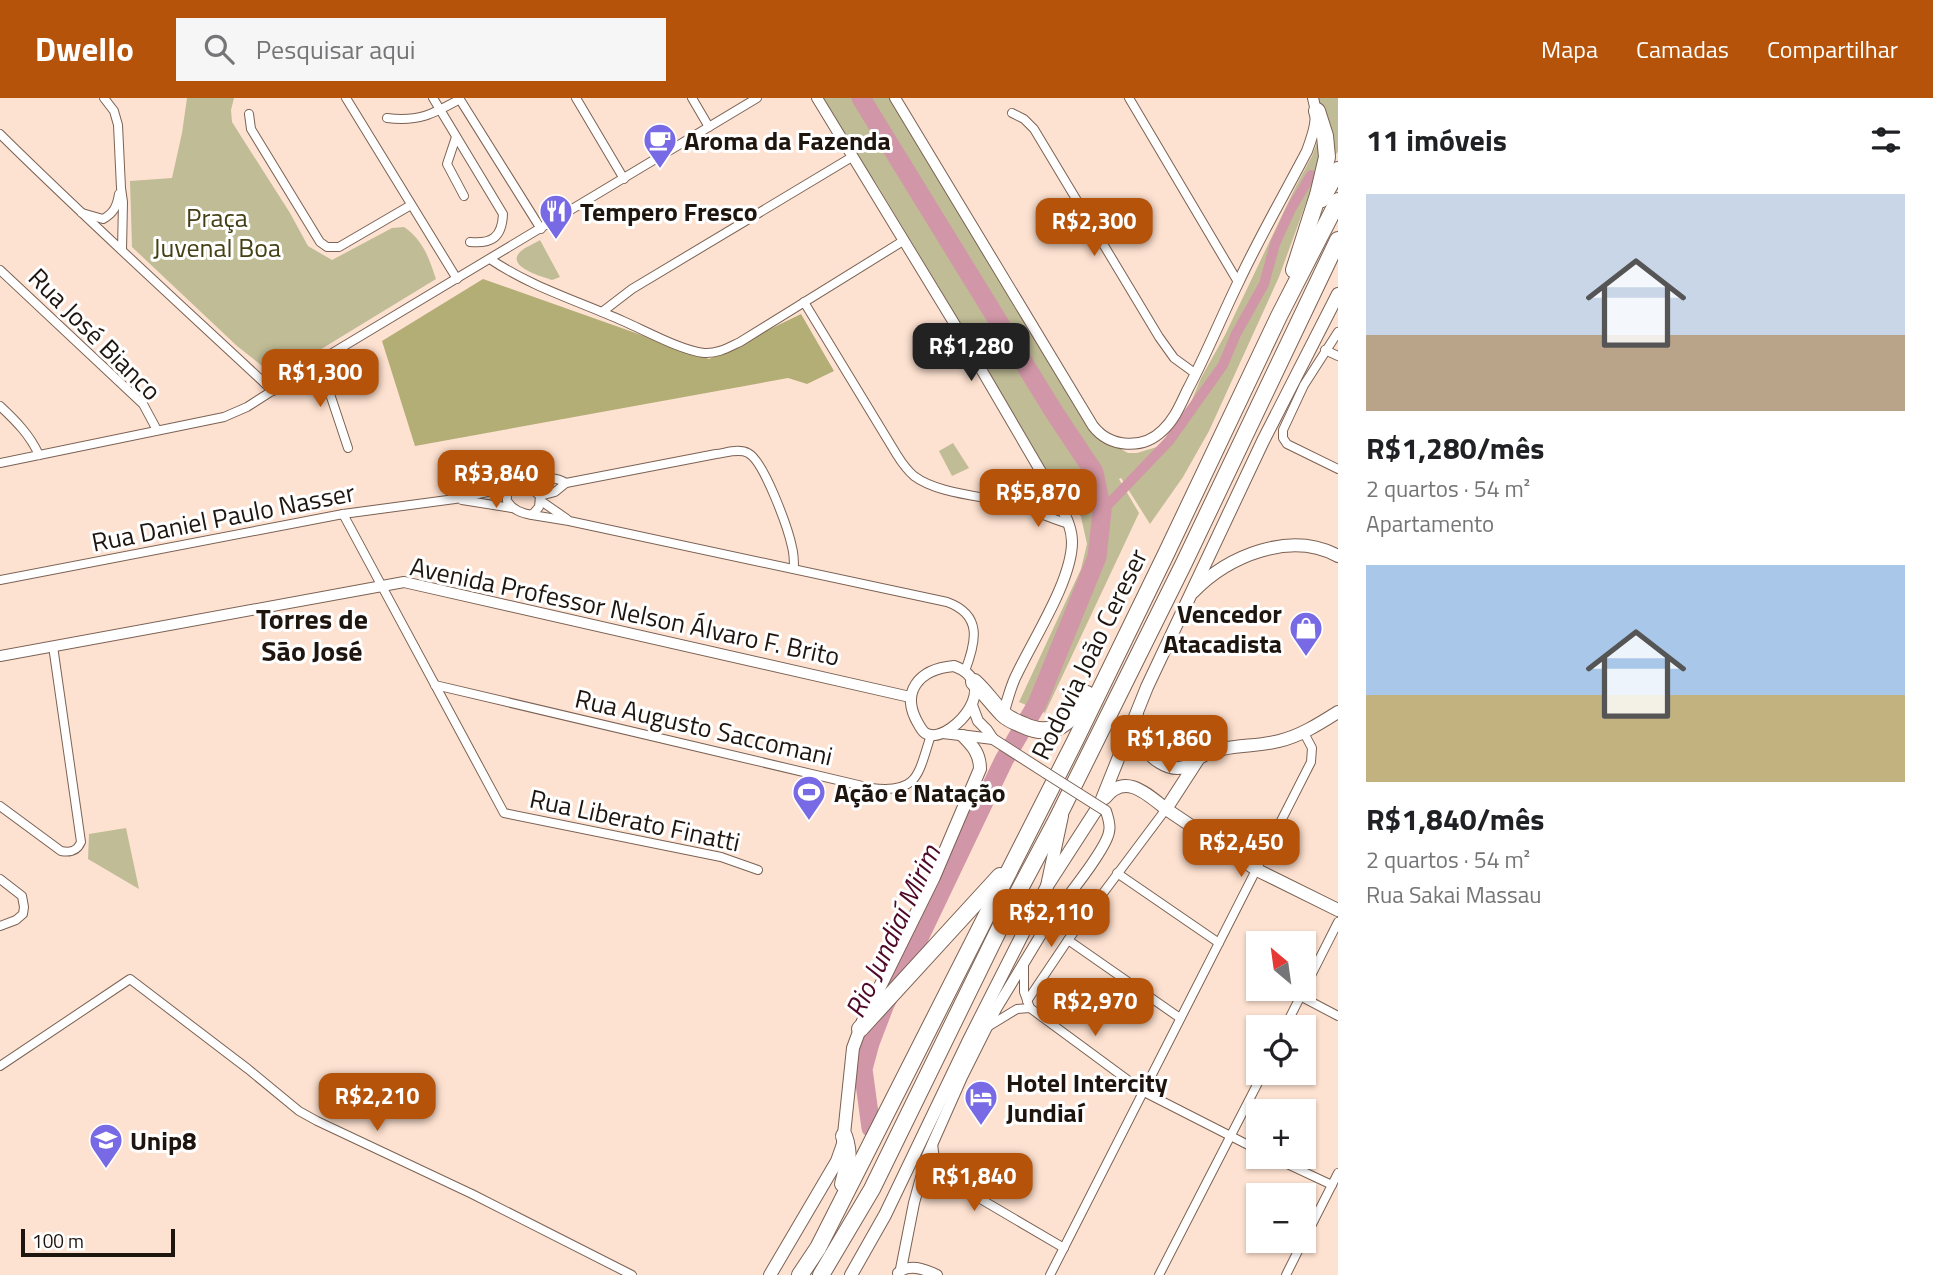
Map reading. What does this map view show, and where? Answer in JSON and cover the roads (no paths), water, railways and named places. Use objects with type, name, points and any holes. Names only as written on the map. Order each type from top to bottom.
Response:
[{"type":"highway","points":[[1279,316],[1318,195],[1326,157],[1325,136],[1315,104]]},
{"type":"highway","points":[[1306,230],[1338,170]]},
{"type":"highway","name":"Rodovia João Cereser","points":[[800,1275],[818,1248],[1014,862],[1279,316],[1338,201]]},
{"type":"highway","name":"Rodovia João Cereser","points":[[821,1275],[872,1189],[1007,913],[1056,821],[1178,575],[1338,240]]},
{"type":"highway","points":[[970,676],[1006,717],[1034,731],[1057,727],[1077,712],[1113,644],[1153,579]]},
{"type":"highway","points":[[865,1023],[1014,862]]},
{"type":"highway","points":[[818,1248],[845,1176],[848,1152],[844,1136]]},
{"type":"main road","points":[[1100,804],[1147,687],[1263,441],[1338,294]]},
{"type":"main road","points":[[1191,594],[1206,578],[1237,560],[1278,546],[1315,547],[1338,556]]},
{"type":"main road","points":[[1137,713],[1141,743],[1152,757],[1171,768],[1184,767],[1207,753],[1220,749],[1279,741],[1304,733],[1338,712]]},
{"type":"main road","points":[[770,1275],[831,1173],[843,1144],[853,1048],[980,769],[976,751],[963,736]]},
{"type":"main road","points":[[1166,809],[1199,758]]},
{"type":"main road","points":[[851,1275],[910,1166],[969,1040],[1047,886],[1110,791],[1119,786],[1130,785],[1257,870],[1338,910]]},
{"type":"main road","points":[[1047,886],[1066,798]]},
{"type":"street","points":[[104,98],[114,111],[118,125],[123,202],[122,250]]},
{"type":"street","points":[[346,98],[457,279]]},
{"type":"street","points":[[433,98],[503,214],[503,222],[492,240],[486,243],[470,242]]},
{"type":"street","points":[[576,98],[624,179]]},
{"type":"street","points":[[692,98],[709,127]]},
{"type":"street","points":[[0,463],[224,417],[247,407],[757,98]]},
{"type":"street","points":[[817,98],[961,334],[1069,524],[1073,539],[1067,569],[1015,679],[1006,717]]},
{"type":"street","points":[[895,98],[1093,426],[1112,441],[1134,444],[1157,436],[1169,425],[1196,374],[1238,282],[1307,151],[1314,130],[1315,104]]},
{"type":"street","points":[[1129,98],[1238,282]]},
{"type":"street","points":[[387,118],[412,120],[440,111],[460,99],[541,229]]},
{"type":"street","points":[[1012,113],[1024,119],[1034,130],[1159,337],[1174,358],[1196,374]]},
{"type":"street","points":[[249,114],[251,129],[320,242],[327,247],[339,247],[411,205]]},
{"type":"street","points":[[0,134],[78,211],[273,391]]},
{"type":"street","points":[[456,137],[447,164],[464,197]]},
{"type":"street","points":[[602,312],[632,289],[852,157]]},
{"type":"street","points":[[78,211],[103,219],[112,214],[121,188]]},
{"type":"street","points":[[490,259],[527,281],[556,294],[678,345],[708,353],[721,351],[740,342],[903,242]]},
{"type":"street","name":"Rua José Bianco","points":[[0,270],[143,404],[157,430]]},
{"type":"street","points":[[804,302],[905,468],[915,477],[965,495],[1017,505],[1069,524]]},
{"type":"street","points":[[1338,332],[1304,385],[1283,430],[1283,438],[1287,444],[1338,469]]},
{"type":"street","points":[[1325,350],[1338,356]]},
{"type":"street","points":[[319,361],[348,448]]},
{"type":"street","points":[[0,406],[27,433],[39,455]]},
{"type":"street","points":[[532,515],[537,511],[541,498],[566,484],[716,454],[747,452],[760,464],[781,515],[792,545],[794,569]]},
{"type":"street","points":[[525,487],[553,478],[566,484]]},
{"type":"street","points":[[569,520],[536,492],[525,487],[511,487],[506,496],[512,508],[525,514],[569,520],[957,605],[973,623],[974,648],[970,676],[976,692],[972,705],[964,716],[937,734]]},
{"type":"street","name":"Rua Daniel Paulo Nasser","points":[[0,580],[343,514],[455,499],[511,487]]},
{"type":"street","points":[[1017,505],[1055,496]]},
{"type":"street","name":"Rua Daniel Paulo Nasser","points":[[455,499],[512,508]]},
{"type":"street","points":[[343,514],[435,685]]},
{"type":"street","name":"Avenida Professor Nelson Álvaro F. Brito","points":[[0,656],[404,582],[910,697]]},
{"type":"street","points":[[0,806],[61,851],[69,853],[79,847],[81,842],[53,646]]},
{"type":"street","points":[[970,676],[954,666],[934,670],[914,686],[910,697],[911,708],[924,733],[995,740]]},
{"type":"street","points":[[989,698],[1015,679]]},
{"type":"street","name":"Rua Augusto Saccomani","points":[[435,685],[888,790],[898,790],[915,780],[937,734]]},
{"type":"street","name":"Rua Liberato Finatti","points":[[435,685],[504,813],[721,857],[758,870]]},
{"type":"street","points":[[937,1275],[916,1267],[899,1272],[927,1156],[996,1009],[1051,918],[1098,853],[1109,835],[1110,823],[1107,811],[995,740],[978,721],[972,705]]},
{"type":"street","points":[[1050,1275],[1311,762],[1312,748],[1304,733]]},
{"type":"street","points":[[988,1026],[1028,1005],[1068,940],[1166,809]]},
{"type":"street","points":[[1117,873],[1219,943]]},
{"type":"street","points":[[0,879],[22,896],[24,906],[23,914],[16,920],[0,926]]},
{"type":"street","points":[[1316,965],[1338,922]]},
{"type":"street","points":[[1068,940],[1180,1018]]},
{"type":"street","points":[[1024,963],[1023,977],[1028,1005],[1144,1092],[1246,1144]]},
{"type":"street","points":[[0,1066],[130,979],[308,1116],[472,1194],[632,1275]]},
{"type":"street","points":[[1310,1001],[1338,1016]]},
{"type":"street","points":[[1159,1275],[1257,1085]]},
{"type":"street","points":[[933,1144],[936,1167],[943,1177],[1064,1248]]},
{"type":"street","points":[[1298,1169],[1332,1185]]},
{"type":"street","points":[[1316,1215],[1338,1173]]},
{"type":"street","points":[[1286,1275],[1297,1253]]},
{"type":"waterway","name":"Rio Jundiaí Mirim","points":[[861,98],[1054,412],[1094,472],[1102,511],[1097,557],[1037,704],[1004,760],[885,1004],[870,1043],[863,1069],[871,1128]]},
{"type":"waterway","points":[[1102,511],[1169,441],[1223,365],[1236,334],[1264,284],[1275,244],[1291,209],[1311,175]]},
{"type":"place","name":"Aroma da Fazenda","points":[[660,170]]},
{"type":"place","name":"Tempero Fresco","points":[[556,241]]},
{"type":"place","name":"Vencedor Atacadista","points":[[1306,658]]},
{"type":"place","name":"Ação e Natação","points":[[809,822]]},
{"type":"place","name":"Hotel Intercity Jundiaí","points":[[981,1127]]},
{"type":"place","name":"Unip8","points":[[106,1170]]},
{"type":"district","name":"Torres de São José","points":[[312,634]]},
{"type":"park label","name":"Praça Juvenal Boa","points":[[217,232]]}]
